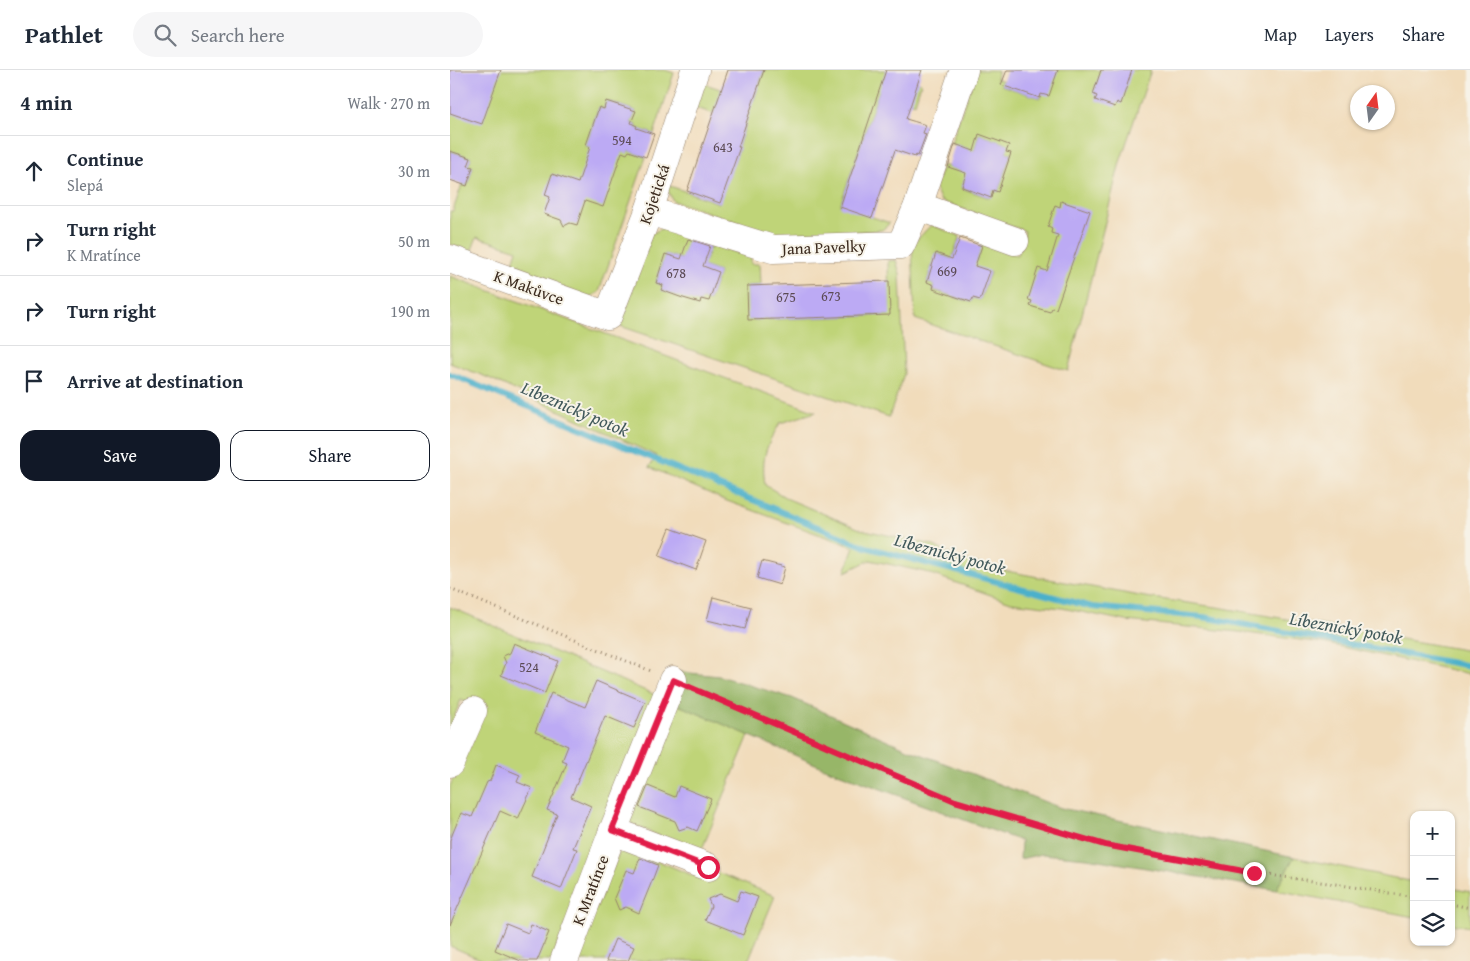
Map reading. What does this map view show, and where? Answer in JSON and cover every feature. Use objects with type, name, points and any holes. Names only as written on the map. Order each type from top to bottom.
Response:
[{"type":"street","name":"Kojetická","points":[[608,316],[649,211],[695,70]]},
{"type":"street","name":"Jana Pavelky","points":[[649,211],[773,249],[901,245],[918,206],[964,70]]},
{"type":"street","points":[[918,206],[1015,241]]},
{"type":"street","name":"K Makůvce","points":[[450,259],[608,316]]},
{"type":"street","name":"K Mratínce","points":[[564,961],[612,830],[673,680]]},
{"type":"street","points":[[450,763],[473,711]]},
{"type":"street","points":[[612,830],[708,867]]},
{"type":"path","points":[[450,589],[673,680],[955,801],[1105,845],[1254,873],[1410,896]]},
{"type":"path","points":[[1455,905],[1470,908]]},
{"type":"green space","points":[[501,70],[642,70],[648,72],[649,70],[665,70],[674,73],[654,134],[636,128],[637,125],[631,123],[636,111],[607,101],[604,109],[599,107],[586,146],[622,152],[629,151],[646,157],[599,292],[588,298],[511,269],[517,250],[477,237],[471,252],[450,244],[450,211],[453,211],[462,184],[467,186],[473,167],[468,166],[471,158],[450,151],[450,101]]},
{"type":"green space","points":[[764,70],[886,70],[921,83],[915,103],[879,91],[840,206],[890,223],[882,230],[775,234],[673,201],[666,187],[667,185],[719,203],[746,124],[693,107],[702,83],[754,100]]},
{"type":"green space","points":[[976,70],[998,70],[996,78],[1003,81],[1001,85],[1040,98],[1058,70],[1151,70],[1120,162],[1068,371],[915,319],[912,245],[931,225],[960,236],[953,255],[955,260],[936,253],[927,282],[934,285],[933,290],[971,302],[973,298],[980,300],[990,272],[971,265],[976,262],[982,244],[1018,255],[1025,231],[941,201],[935,188],[943,165],[961,171],[968,170],[962,188],[990,198],[993,190],[998,192],[1011,153],[1006,152],[1008,145],[979,134],[973,155],[969,149],[951,143]]},
{"type":"green space","points":[[663,228],[689,237],[683,255],[685,260],[665,254],[656,283],[663,285],[662,290],[700,303],[701,299],[709,301],[719,272],[700,265],[704,263],[711,245],[751,257],[751,264],[760,264],[761,285],[747,286],[749,320],[889,315],[888,261],[896,260],[900,274],[904,374],[889,417],[620,326],[651,234]]},
{"type":"green space","points":[[450,276],[816,412],[780,423],[771,439],[764,459],[765,485],[788,499],[860,529],[932,545],[958,558],[1001,570],[1145,597],[1223,608],[1470,651],[1470,674],[1323,643],[1239,632],[1126,621],[1062,608],[1011,602],[925,572],[870,560],[845,572],[854,547],[727,501],[649,467],[657,456],[489,378],[450,363]]},
{"type":"green space","points":[[450,607],[660,697],[551,961],[485,961],[450,946],[450,786],[482,709],[461,700],[450,727]]},
{"type":"green space","points":[[680,672],[719,676],[792,698],[910,750],[1061,808],[1294,857],[1276,890],[1087,858],[1042,854],[1020,859],[1021,841],[827,769],[669,701]]},
{"type":"green space","points":[[669,701],[749,735],[700,854],[621,819]]},
{"type":"green space","points":[[622,846],[706,881],[711,870],[775,896],[748,961],[574,961]]},
{"type":"green space","points":[[1294,857],[1410,881],[1410,916],[1276,890]]},
{"type":"green space","points":[[1455,889],[1470,892],[1470,927],[1455,925]]},
{"type":"building","points":[[450,70],[501,70],[482,124],[450,113]]},
{"type":"building","points":[[728,70],[764,70],[720,203],[687,191]]},
{"type":"building","points":[[886,70],[922,70],[906,119],[926,125],[923,133],[926,134],[918,156],[916,155],[915,157],[895,150],[872,218],[840,207]]},
{"type":"building","points":[[1007,70],[1058,70],[1049,96],[1041,94],[1040,98],[1001,85]]},
{"type":"building","points":[[1101,70],[1132,70],[1121,104],[1117,102],[1115,107],[1095,100],[1097,96],[1093,94]]},
{"type":"building","points":[[606,101],[636,111],[631,123],[637,126],[636,128],[654,134],[646,157],[629,151],[627,154],[622,152],[603,207],[585,201],[577,225],[570,223],[564,226],[561,220],[544,214],[550,197],[545,195],[552,174],[578,183],[590,147],[586,145],[599,107],[604,109]]},
{"type":"building","points":[[979,134],[1009,145],[1006,152],[1011,153],[998,192],[993,190],[991,198],[962,187],[966,173],[948,167],[955,144],[974,151]]},
{"type":"building","points":[[450,151],[471,158],[468,166],[473,167],[467,186],[450,180]]},
{"type":"building","points":[[1061,201],[1090,211],[1056,309],[1052,308],[1050,312],[1030,306],[1032,301],[1028,300],[1038,268],[1047,271],[1058,235],[1051,233],[1052,228],[1048,226],[1055,205],[1060,207]]},
{"type":"building","points":[[960,238],[982,246],[975,266],[990,271],[980,300],[973,298],[971,302],[933,289],[934,285],[927,282],[936,253],[952,259]]},
{"type":"building","points":[[688,239],[710,246],[703,266],[719,272],[709,301],[701,299],[700,303],[680,297],[661,290],[663,285],[656,283],[665,254],[681,259]]},
{"type":"building","points":[[889,281],[890,315],[748,320],[747,286]]},
{"type":"building","points":[[670,528],[706,541],[696,570],[659,556]]},
{"type":"building","points":[[762,561],[785,567],[780,585],[757,578]]},
{"type":"building","points":[[713,597],[751,607],[745,629],[707,620]]},
{"type":"building","points":[[514,643],[558,661],[545,693],[501,675],[506,663],[503,656],[510,653]]},
{"type":"building","points":[[596,681],[645,702],[634,728],[605,716],[571,797],[591,806],[573,848],[577,849],[561,889],[532,877],[557,814],[547,810],[567,763],[562,761],[568,746],[535,732],[551,693],[585,707]]},
{"type":"building","points":[[496,765],[520,775],[517,782],[532,788],[518,819],[500,811],[450,925],[450,840],[461,813],[472,817]]},
{"type":"building","points":[[648,786],[675,797],[679,786],[711,799],[697,831],[688,827],[679,830],[675,821],[639,807]]},
{"type":"building","points":[[640,858],[658,865],[652,881],[639,913],[626,907],[619,910],[614,898],[626,870],[634,873]]},
{"type":"building","points":[[741,891],[758,897],[743,935],[705,920],[711,906],[708,899],[720,894],[737,901]]},
{"type":"building","points":[[506,924],[528,933],[531,924],[549,932],[537,961],[521,961],[495,950]]},
{"type":"building","points":[[615,939],[634,947],[628,961],[606,961]]},
{"type":"waterway","name":"Líbeznický potok","points":[[450,374],[866,547],[1092,607],[1203,617],[1470,666]]},
{"type":"route","points":[[708,867],[612,830],[673,680],[955,801],[1105,845],[1254,873]]}]
